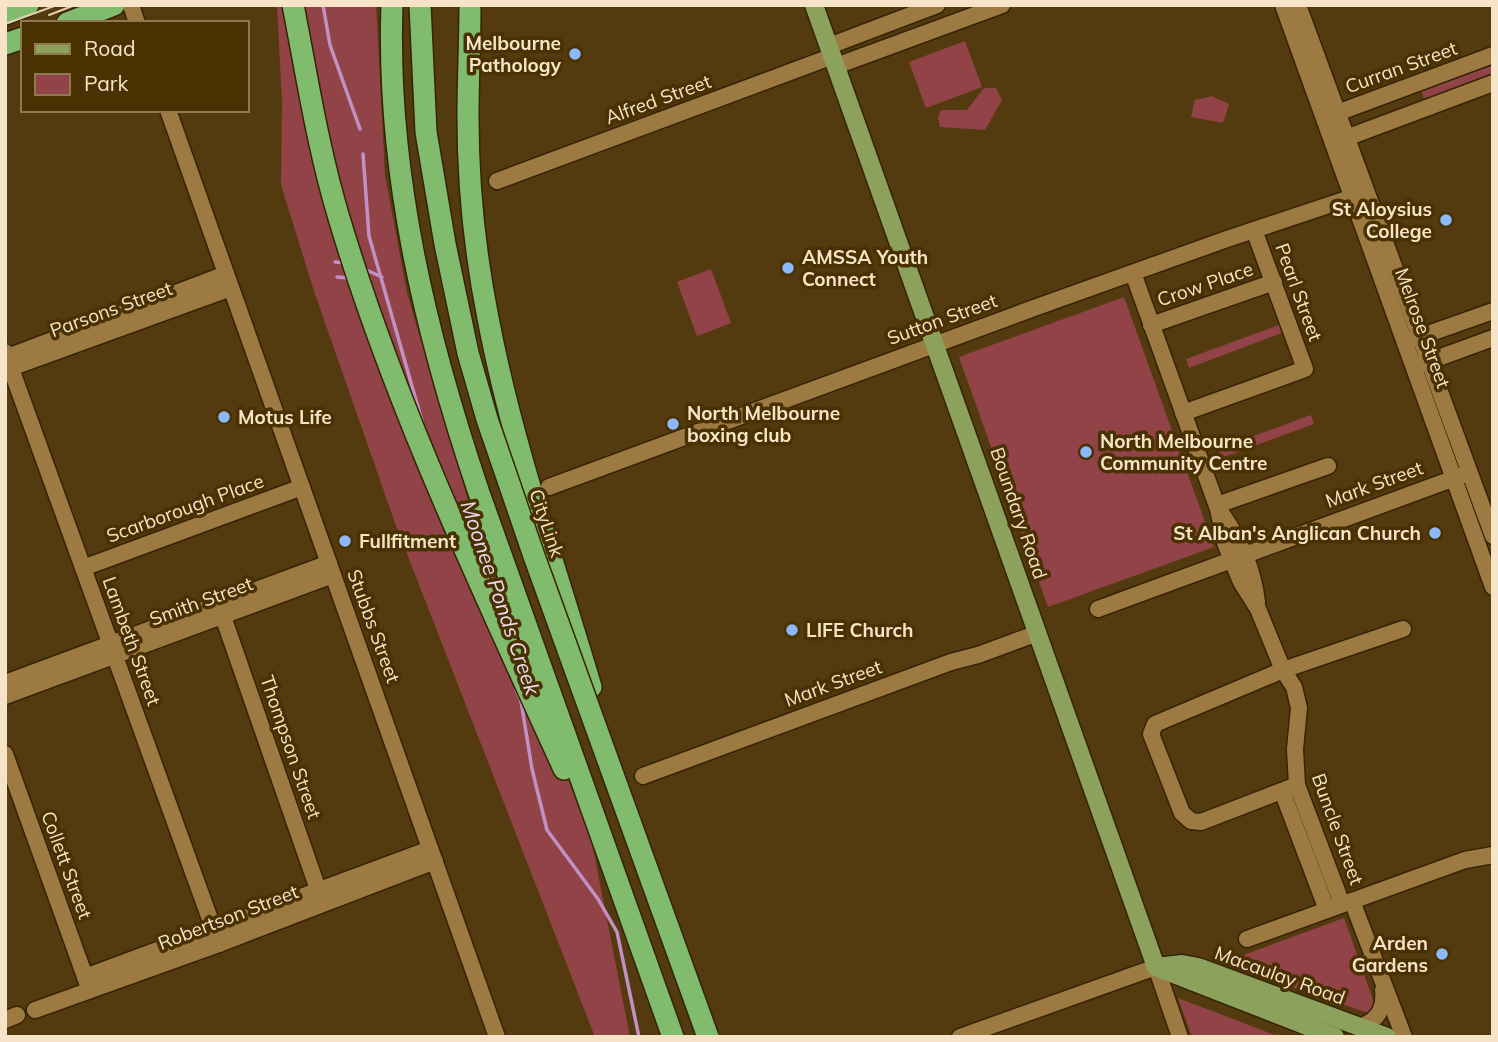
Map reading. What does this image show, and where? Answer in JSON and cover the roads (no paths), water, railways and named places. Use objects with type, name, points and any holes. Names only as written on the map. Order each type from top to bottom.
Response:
[{"type":"highway","points":[[5,14],[28,5]]},
{"type":"highway","points":[[72,21],[114,5]]},
{"type":"highway","points":[[293,5],[339,217],[391,372],[428,465],[503,637],[626,904]]},
{"type":"highway","points":[[392,5],[399,160],[414,262],[429,328],[456,425],[479,494],[673,1037]]},
{"type":"highway","name":"CityLink","points":[[420,5],[426,132],[444,244],[468,353],[486,419],[708,1037]]},
{"type":"highway","points":[[470,5],[469,162],[477,253],[487,317],[529,487],[556,568],[622,797]]},
{"type":"main road","name":"Boundary Road","points":[[814,5],[1156,967]]},
{"type":"main road","name":"Macaulay Road","points":[[1156,967],[1177,964],[1198,967],[1387,1037]]},
{"type":"main road","name":"Macaulay Road","points":[[1156,967],[1335,1037]]},
{"type":"street","name":"Alfred Street","points":[[832,56],[937,5]]},
{"type":"street","name":"Alfred Street","points":[[497,181],[832,56],[1002,5]]},
{"type":"street","name":"Melrose Street","points":[[1283,5],[1330,116],[1412,339],[1461,476],[1493,587]]},
{"type":"street","name":"Melrose Street","points":[[1298,5],[1330,116]]},
{"type":"street","name":"Curran Street","points":[[1330,116],[1493,55]]},
{"type":"street","points":[[1339,140],[1493,83]]},
{"type":"street","name":"Stubbs Street","points":[[169,112],[497,1037]]},
{"type":"street","name":"Melrose Street","points":[[1339,140],[1353,197],[1386,269]]},
{"type":"street","name":"Sutton Street","points":[[549,487],[936,344],[1353,197]]},
{"type":"street","name":"Pearl Street","points":[[1183,412],[1305,369],[1254,230]]},
{"type":"street","name":"Buncle Street","points":[[1133,273],[1217,507],[1225,543],[1238,556],[1241,582],[1258,609],[1283,670],[1294,687],[1299,708],[1289,788],[1341,905],[1383,984],[1404,1037]]},
{"type":"street","name":"Parsons Street","points":[[7,361],[229,281]]},
{"type":"street","name":"Crow Place","points":[[1151,325],[1274,282]]},
{"type":"street","points":[[1412,339],[1493,311]]},
{"type":"street","points":[[1421,364],[1493,338]]},
{"type":"street","name":"Lambeth Street","points":[[7,361],[216,937]]},
{"type":"street","points":[[1217,507],[1328,466]]},
{"type":"street","name":"Melrose Street","points":[[1461,476],[1493,536]]},
{"type":"street","name":"Mark Street","points":[[1098,609],[1461,476]]},
{"type":"street","name":"Scarborough Place","points":[[83,568],[302,487]]},
{"type":"street","name":"Smith Street","points":[[5,696],[113,650],[331,569]]},
{"type":"street","name":"Thompson Street","points":[[220,610],[321,897]]},
{"type":"street","points":[[1289,788],[1201,822],[1191,821],[1182,813],[1151,734],[1155,723],[1283,670],[1403,629]]},
{"type":"street","name":"Mark Street","points":[[643,776],[951,662],[1038,634]]},
{"type":"street","name":"Smith Street","points":[[5,683],[113,650]]},
{"type":"street","name":"Collett Street","points":[[5,754],[88,984]]},
{"type":"street","points":[[1247,940],[1492,849]]},
{"type":"street","name":"Robertson Street","points":[[35,1010],[88,984],[433,855]]},
{"type":"street","name":"Macaulay Road","points":[[960,1037],[1156,967]]},
{"type":"street","name":"Boundary Road","points":[[1156,967],[1180,1037]]},
{"type":"street","points":[[1360,1027],[1373,1020],[1381,1011],[1384,1002],[1383,984]]},
{"type":"waterway","name":"Moonee Ponds Creek","points":[[323,5],[330,45],[360,129]]},
{"type":"waterway","name":"Moonee Ponds Creek","points":[[363,154],[369,236],[422,421]]},
{"type":"waterway","points":[[335,262],[346,263]]},
{"type":"waterway","points":[[364,269],[382,277]]},
{"type":"waterway","points":[[337,277],[349,278]]},
{"type":"waterway","name":"Moonee Ponds Creek","points":[[516,689],[521,701],[532,769],[547,830],[598,899],[617,932],[639,1037]]},
{"type":"tram line","points":[[5,24],[57,5]]},
{"type":"tram line","points":[[49,15],[75,5]]},
{"type":"place","name":"Melbourne Pathology","points":[[575,54]]},
{"type":"place","name":"St Aloysius College","points":[[1446,220]]},
{"type":"place","name":"AMSSA Youth Connect","points":[[788,268]]},
{"type":"place","name":"Motus Life","points":[[224,417]]},
{"type":"place","name":"North Melbourne boxing club","points":[[673,424]]},
{"type":"place","name":"North Melbourne Community Centre","points":[[1086,452]]},
{"type":"place","name":"St Alban's Anglican Church","points":[[1435,533]]},
{"type":"place","name":"Fullfitment","points":[[345,541]]},
{"type":"place","name":"LIFE Church","points":[[792,630]]},
{"type":"place","name":"Arden Gardens","points":[[1442,954]]}]
